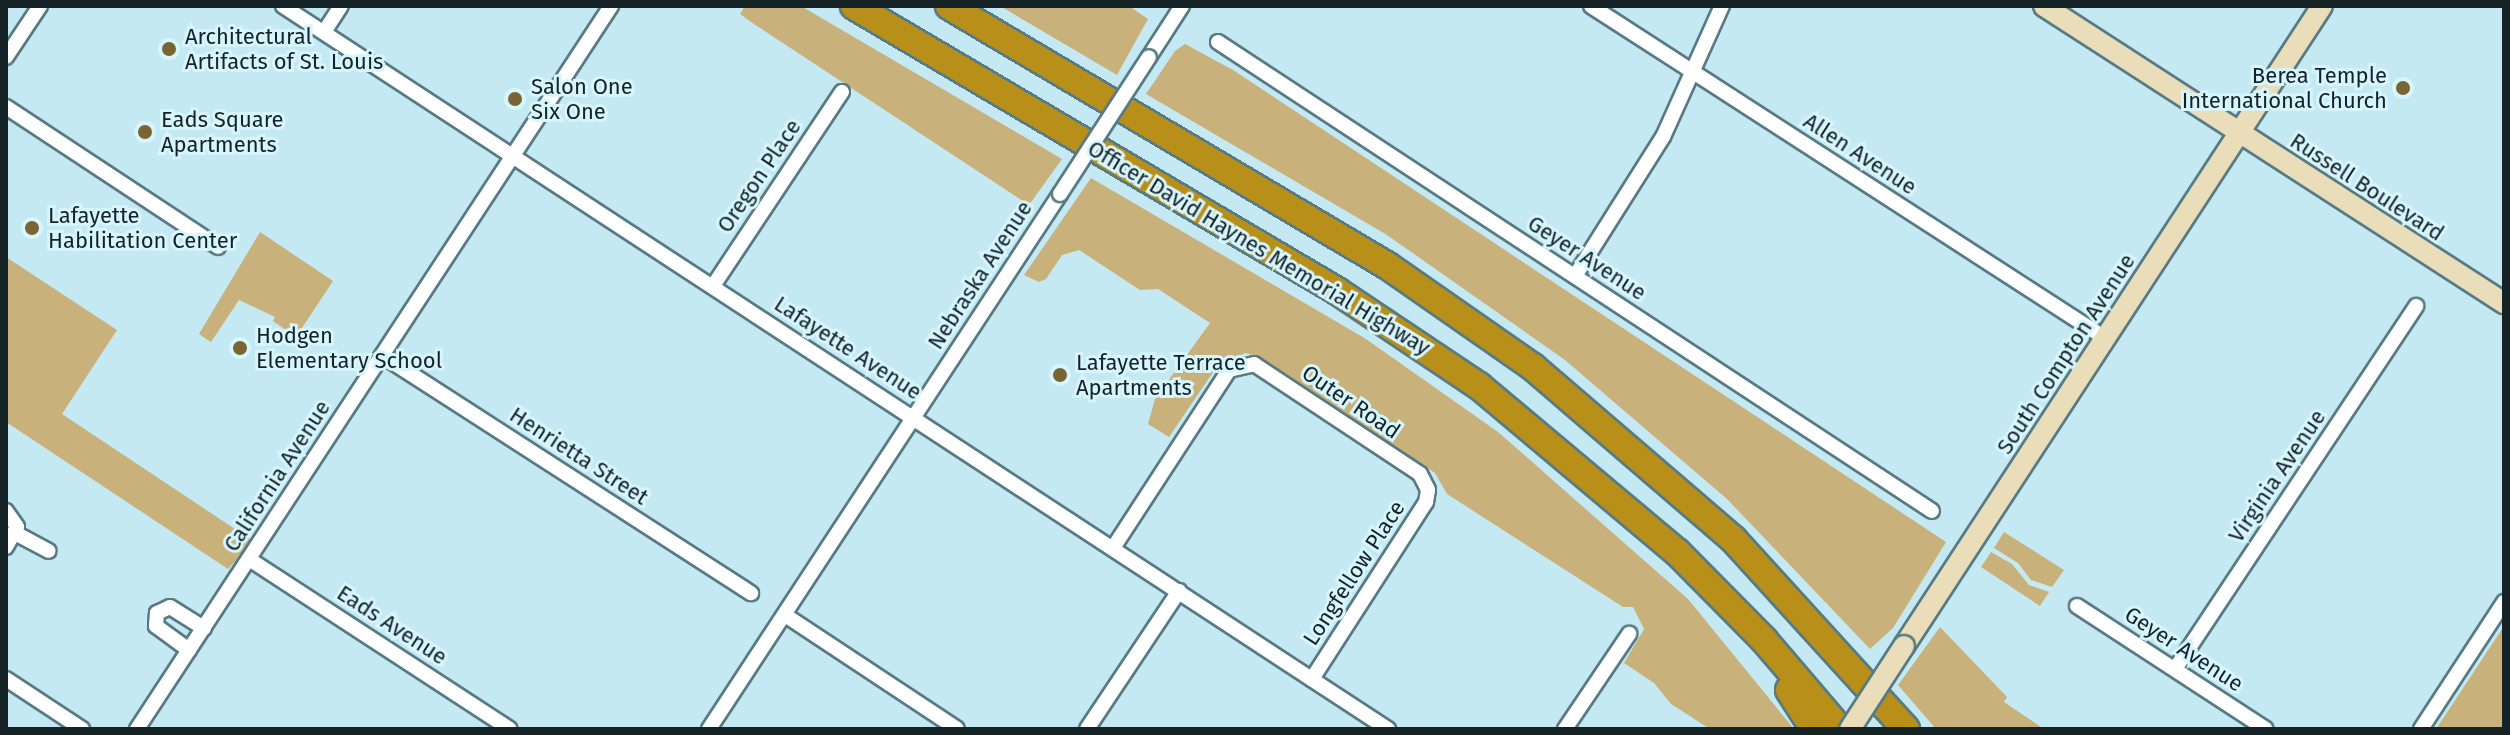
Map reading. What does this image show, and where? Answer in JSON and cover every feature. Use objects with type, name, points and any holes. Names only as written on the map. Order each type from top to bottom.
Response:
[{"type":"highway","name":"Officer David Haynes Memorial Highway","points":[[854,6],[1420,344],[1612,493],[1764,640],[1840,729]]},
{"type":"highway","points":[[949,6],[1388,266],[1533,367],[1733,539],[1906,729]]},
{"type":"highway","points":[[1764,640],[1814,729]]},
{"type":"main road","name":"Russell Boulevard","points":[[2044,6],[2504,303]]},
{"type":"main road","name":"South Compton Avenue","points":[[1850,729],[2322,6]]},
{"type":"street","points":[[6,57],[40,6]]},
{"type":"street","name":"Lafayette Avenue","points":[[283,6],[1388,729]]},
{"type":"street","points":[[324,32],[341,6]]},
{"type":"street","name":"California Avenue","points":[[137,729],[611,6]]},
{"type":"street","name":"Nebraska Avenue","points":[[709,729],[1182,6]]},
{"type":"street","name":"Allen Avenue","points":[[1591,6],[2105,338]]},
{"type":"street","points":[[1575,276],[1641,176],[1693,73],[1722,6]]},
{"type":"street","name":"Geyer Avenue","points":[[1218,42],[1932,511]]},
{"type":"street","name":"Oregon Place","points":[[713,286],[842,92]]},
{"type":"street","points":[[6,107],[218,247]]},
{"type":"street","name":"Virginia Avenue","points":[[2175,669],[2416,306]]},
{"type":"street","name":"Henrietta Street","points":[[383,356],[751,593]]},
{"type":"street","name":"Outer Road","points":[[1113,548],[1229,370],[1241,363],[1254,364],[1420,474],[1428,490]]},
{"type":"street","name":"Longfellow Place","points":[[1312,679],[1426,502],[1428,490]]},
{"type":"street","points":[[6,511],[16,520],[15,533],[6,547]]},
{"type":"street","points":[[15,533],[49,551]]},
{"type":"street","name":"Eads Avenue","points":[[249,559],[510,729]]},
{"type":"street","points":[[1087,729],[1179,591]]},
{"type":"street","points":[[2421,729],[2504,602]]},
{"type":"street","name":"Geyer Avenue","points":[[2077,606],[2266,729]]},
{"type":"street","points":[[189,650],[161,631],[157,613],[170,607],[204,628]]},
{"type":"street","points":[[785,615],[957,729]]},
{"type":"street","points":[[1565,729],[1629,634]]},
{"type":"street","points":[[6,679],[82,729]]},
{"type":"shaded area","points":[[745,6],[801,6],[1062,159],[1029,205],[754,24],[740,14]]},
{"type":"shaded area","points":[[1000,6],[1129,6],[1148,19],[1117,75]]},
{"type":"shaded area","points":[[1185,44],[1233,70],[1946,542],[1893,628],[1870,649],[1727,499],[1565,360],[1387,235],[1146,94],[1175,51]]},
{"type":"shaded area","points":[[1091,178],[1366,339],[1498,432],[1688,599],[1794,729],[1710,729],[1671,704],[1654,683],[1624,663],[1644,629],[1633,607],[1623,607],[1447,494],[1435,473],[1259,357],[1246,353],[1220,362],[1169,437],[1148,424],[1155,399],[1210,323],[1158,289],[1140,290],[1079,250],[1062,255],[1046,279],[1039,282],[1024,275]]},
{"type":"shaded area","points":[[260,232],[333,281],[296,337],[273,321],[275,317],[239,300],[211,342],[199,334]]},
{"type":"shaded area","points":[[6,257],[117,330],[62,414],[253,541],[228,569],[6,422]]},
{"type":"shaded area","points":[[2004,532],[2064,570],[2052,587],[2031,580],[2018,563],[1994,548]]},
{"type":"shaded area","points":[[1991,552],[2012,564],[2029,585],[2049,592],[2040,606],[1981,567]]},
{"type":"shaded area","points":[[2504,626],[2504,729],[2436,729]]},
{"type":"shaded area","points":[[1940,627],[2007,697],[2004,702],[2044,729],[1936,729],[1898,685]]},
{"type":"place","name":"Architectural Artifacts of St. Louis","points":[[169,49]]},
{"type":"place","name":"Berea Temple International Church","points":[[2403,88]]},
{"type":"place","name":"Salon One Six One","points":[[515,99]]},
{"type":"place","name":"Eads Square Apartments","points":[[145,132]]},
{"type":"place","name":"Lafayette Habilitation Center","points":[[32,228]]},
{"type":"place","name":"Hodgen Elementary School","points":[[240,348]]},
{"type":"place","name":"Lafayette Terrace Apartments","points":[[1060,375]]}]
